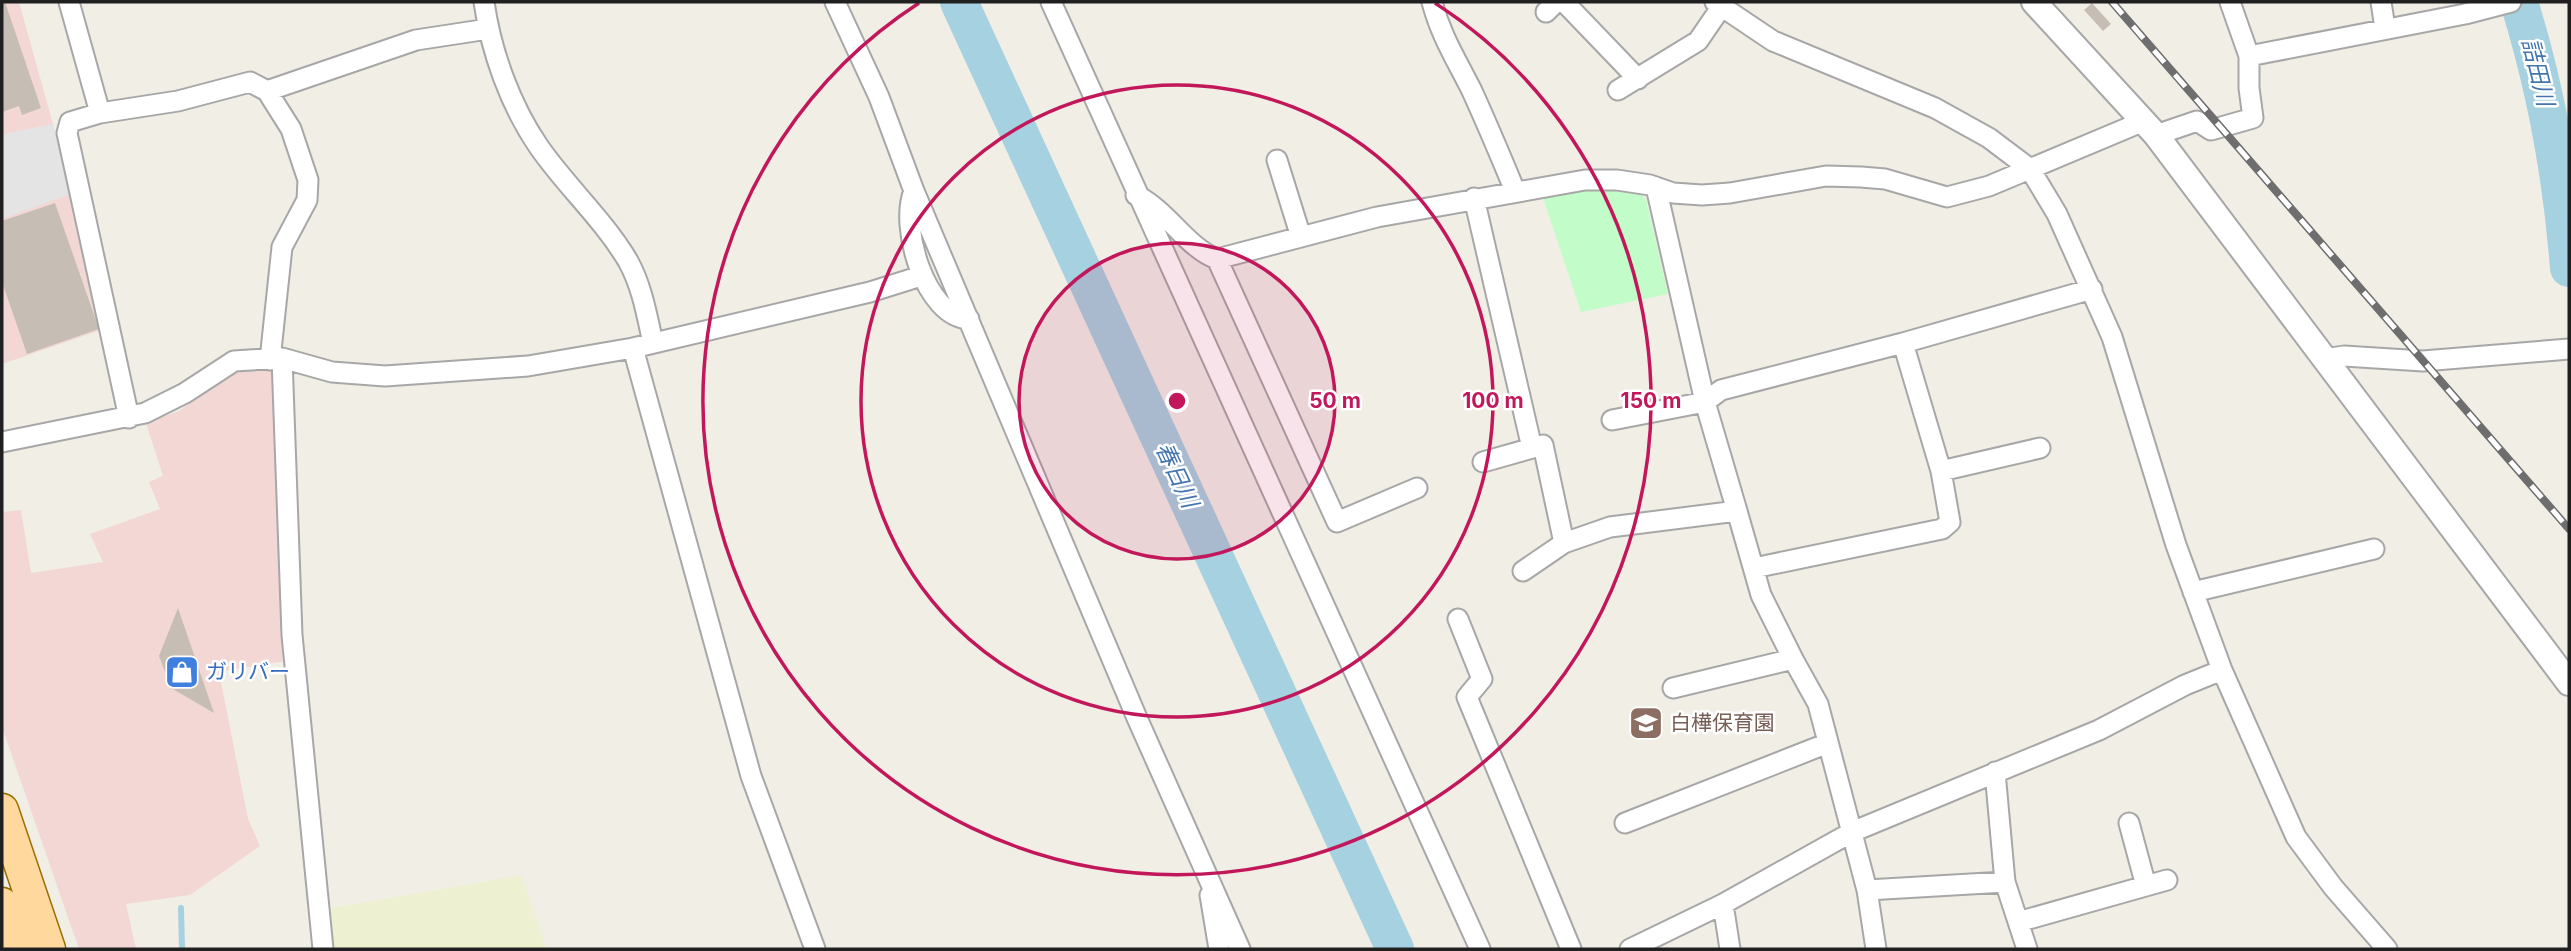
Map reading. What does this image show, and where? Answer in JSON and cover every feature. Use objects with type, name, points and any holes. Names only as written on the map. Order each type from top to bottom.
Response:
[{"type":"main road","points":[[2,810],[49,949]]},
{"type":"main road","points":[[2,904],[17,949]]},
{"type":"street","points":[[69,2],[100,113]]},
{"type":"street","points":[[484,2],[488,29],[502,73],[536,144],[628,261],[639,286],[653,343]]},
{"type":"street","points":[[835,2],[879,97],[914,191],[1240,949]]},
{"type":"street","points":[[1051,2],[1136,195],[1480,949]]},
{"type":"street","points":[[1432,2],[1441,36],[1457,60],[1515,191]]},
{"type":"street","points":[[1564,2],[1637,79]]},
{"type":"street","points":[[2034,2],[2150,128],[2569,684]]},
{"type":"street","points":[[1136,195],[1150,202],[1203,254],[1217,260],[1377,217],[1586,180],[1617,180],[1673,193],[1730,193],[1826,176],[1885,179],[1947,197],[1989,186],[2150,128],[2197,121],[2211,130],[2253,118],[2249,56],[2230,2]]},
{"type":"street","points":[[2381,2],[2385,27]]},
{"type":"street","points":[[2249,56],[2385,27],[2465,15],[2510,2]]},
{"type":"street","points":[[1618,90],[1698,41],[1718,4],[1773,41],[1935,108],[1989,138],[2030,169],[2057,214],[2112,337],[2193,592],[2222,670],[2297,837],[2333,887],[2387,949]]},
{"type":"street","points":[[267,91],[416,40],[488,29]]},
{"type":"street","points":[[129,418],[66,133],[70,122],[100,113],[178,101],[250,82],[267,91],[290,129],[307,180],[307,200],[282,247],[272,319],[292,635],[323,949]]},
{"type":"street","points":[[1277,160],[1301,237]]},
{"type":"street","points":[[1656,187],[1705,402],[1761,595],[1818,704],[1867,890],[1876,949]]},
{"type":"street","points":[[914,191],[908,205],[909,222],[921,276],[944,310],[954,318],[969,319]]},
{"type":"street","points":[[1474,198],[1532,448]]},
{"type":"street","points":[[1217,260],[1337,522],[1417,488]]},
{"type":"street","points":[[2,442],[129,418],[185,393],[234,361],[276,359],[332,372],[421,375],[528,366],[633,348],[870,292],[921,276]]},
{"type":"street","points":[[1612,420],[1705,402],[1721,390],[1903,343],[2092,289]]},
{"type":"street","points":[[1754,568],[1942,529],[1950,522],[1941,471],[1903,343]]},
{"type":"street","points":[[633,348],[751,776],[815,949]]},
{"type":"street","points":[[2324,359],[2344,356],[2423,360],[2569,349]]},
{"type":"street","points":[[1483,462],[1543,445],[1564,544]]},
{"type":"street","points":[[1941,471],[2040,448]]},
{"type":"street","points":[[1523,571],[1564,544],[1610,527],[1737,511]]},
{"type":"street","points":[[2193,592],[2374,549]]},
{"type":"street","points":[[1458,619],[1482,679],[1467,697],[1571,949]]},
{"type":"street","points":[[1673,688],[1793,660]]},
{"type":"street","points":[[1630,949],[1723,904],[1852,832],[1897,816],[1994,772],[2099,730],[2185,685],[2222,670]]},
{"type":"street","points":[[1625,823],[1828,743]]},
{"type":"street","points":[[1994,772],[2005,882],[2027,949]]},
{"type":"street","points":[[2129,822],[2146,886]]},
{"type":"street","points":[[2018,922],[2167,880]]},
{"type":"street","points":[[1867,890],[2005,882]]},
{"type":"street","points":[[1210,883],[1209,906],[1219,949]]},
{"type":"street","points":[[1723,904],[1730,949]]},
{"type":"street","points":[[1470,927],[1490,949]]},
{"type":"shaded area","points":[[2,2],[19,2],[53,124],[101,330],[2,364]]},
{"type":"shaded area","points":[[53,124],[70,194],[2,219],[2,134]]},
{"type":"shaded area","points":[[243,367],[270,367],[273,371],[285,661],[219,672],[248,819],[260,846],[190,895],[126,904],[136,949],[79,949],[2,727],[2,512],[21,510],[31,573],[103,562],[90,534],[160,509],[149,482],[163,476],[146,423],[179,411],[224,377]]},
{"type":"green space","points":[[1610,184],[1640,192],[1646,200],[1668,294],[1581,312],[1543,198],[1548,192]]},
{"type":"green space","points":[[521,875],[547,949],[331,949],[326,909]]},
{"type":"building","points":[[2,2],[5,2],[41,108],[22,115],[19,106],[2,112]]},
{"type":"building","points":[[2092,3],[2111,24],[2103,31],[2084,10]]},
{"type":"building","points":[[55,203],[99,329],[27,354],[2,282],[2,221]]},
{"type":"building","name":"ガリバー","points":[[178,608],[214,713],[171,688],[159,656]]},
{"type":"waterway","name":"春日川","points":[[959,2],[1395,949]]},
{"type":"waterway","name":"詰田川","points":[[2519,2],[2552,134],[2569,268]]},
{"type":"waterway","points":[[181,908],[182,949]]},
{"type":"railway","points":[[2112,2],[2569,529]]},
{"type":"place","name":"ガリバー","points":[[182,672]]},
{"type":"place","name":"白樺保育園","points":[[1646,723]]}]
